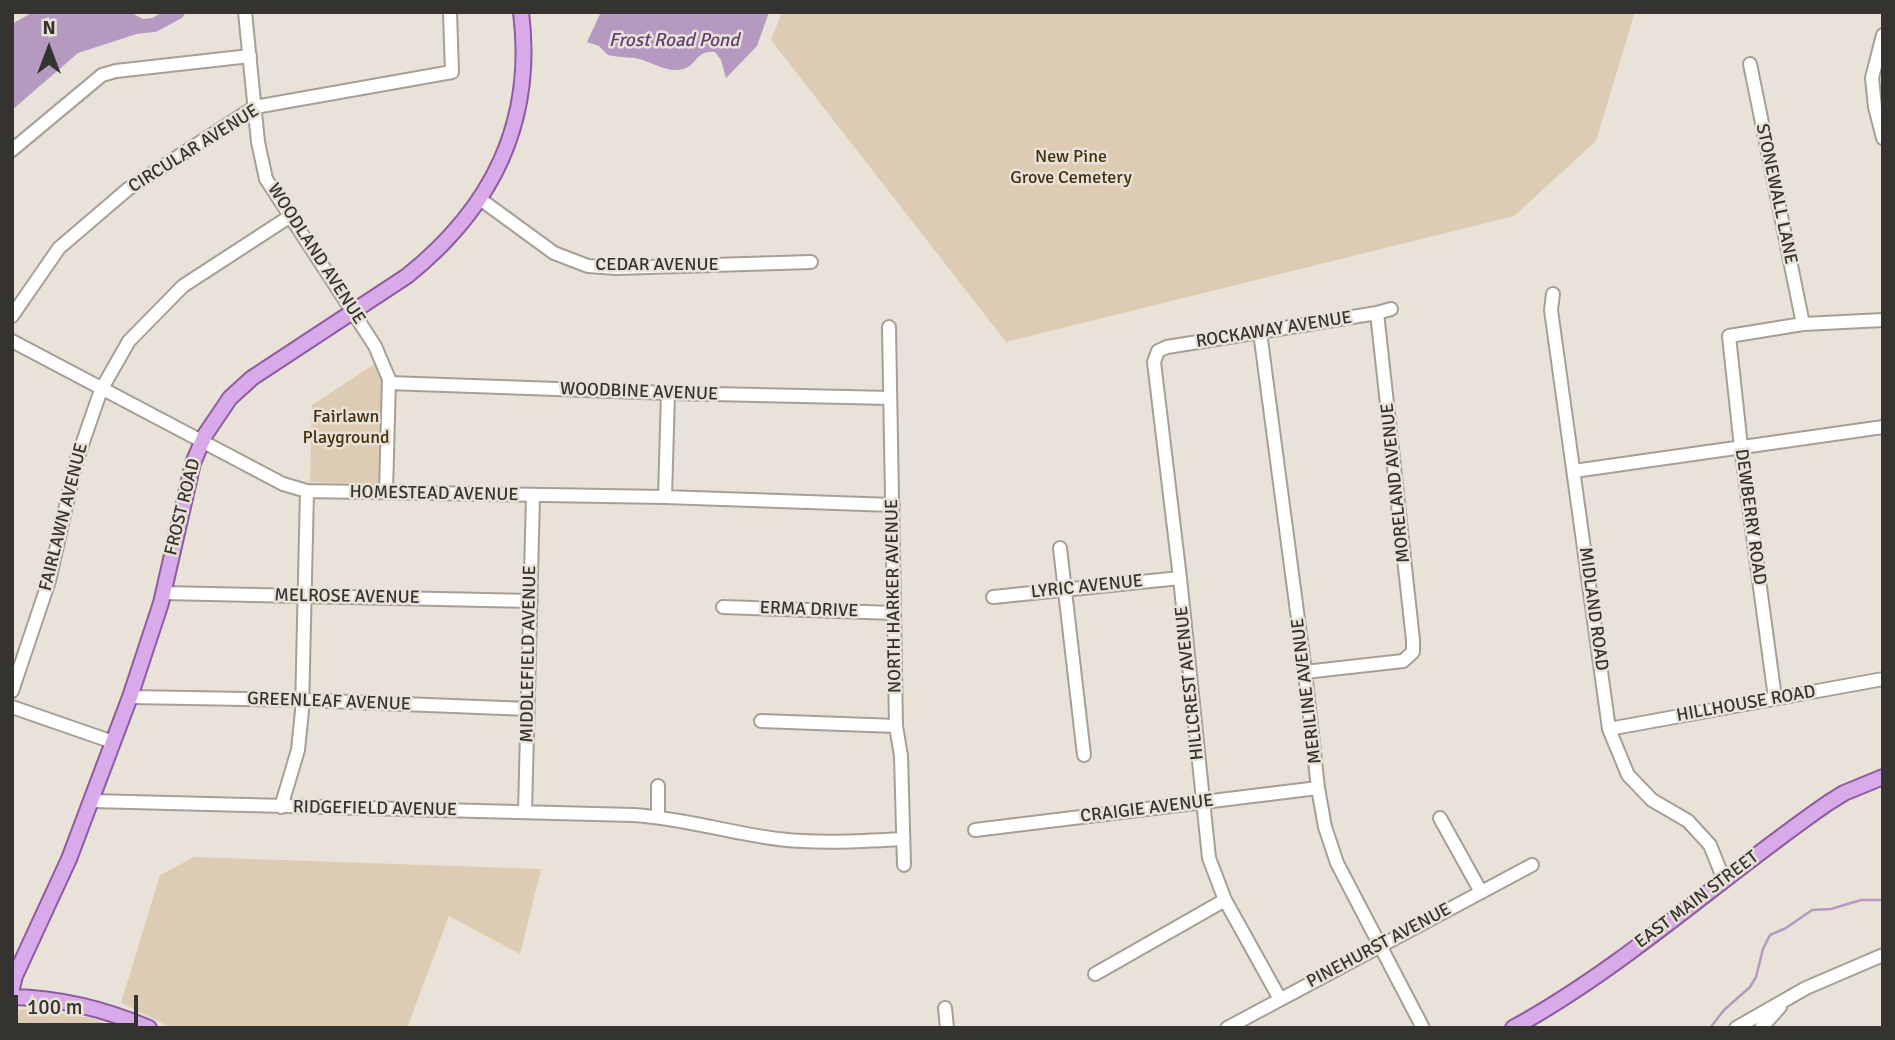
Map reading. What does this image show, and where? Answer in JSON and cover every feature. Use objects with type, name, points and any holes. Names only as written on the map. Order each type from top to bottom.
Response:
[{"type":"main road","name":"FROST ROAD","points":[[12,988],[15,976],[65,870],[130,697],[163,593],[189,477],[201,441],[219,412],[242,386],[407,276],[458,229],[480,200],[499,166],[518,109],[524,69],[521,12]]},
{"type":"main road","name":"EAST MAIN STREET","points":[[1513,1028],[1572,992],[1828,803],[1844,793],[1883,777]]},
{"type":"main road","points":[[12,997],[84,1005],[149,1028]]},
{"type":"street","name":"WOODLAND AVENUE","points":[[245,12],[263,171],[289,216],[375,346],[387,372],[386,492]]},
{"type":"street","name":"CIRCULAR AVENUE","points":[[12,316],[59,248],[128,189],[255,107],[452,72],[450,12]]},
{"type":"street","points":[[1883,35],[1872,78],[1875,107],[1883,138]]},
{"type":"street","points":[[12,150],[102,75],[116,71],[250,56]]},
{"type":"street","name":"STONEWALL LANE","points":[[1749,64],[1803,324]]},
{"type":"street","name":"CEDAR AVENUE","points":[[480,200],[554,253],[588,266],[616,268],[811,261]]},
{"type":"street","name":"FAIRLAWN AVENUE","points":[[12,691],[49,582],[76,462],[101,390],[129,341],[183,286],[289,216]]},
{"type":"street","name":"MIDLAND ROAD","points":[[1553,294],[1551,310],[1609,729],[1628,775],[1652,800],[1692,826],[1710,845],[1724,880]]},
{"type":"street","name":"ROCKAWAY AVENUE","points":[[1158,351],[1167,347],[1391,309]]},
{"type":"street","name":"MORELAND AVENUE","points":[[1306,672],[1403,661],[1413,652],[1377,313]]},
{"type":"street","points":[[1803,324],[1883,320]]},
{"type":"street","name":"DEWBERRY ROAD","points":[[1774,698],[1729,336],[1803,324]]},
{"type":"street","name":"NORTH HARKER AVENUE","points":[[889,327],[896,726],[901,756],[904,865]]},
{"type":"street","name":"MERILINE AVENUE","points":[[1260,332],[1325,827],[1337,863],[1423,1028]]},
{"type":"street","name":"HOMESTEAD AVENUE","points":[[12,341],[283,484],[307,491],[893,505]]},
{"type":"street","name":"HILLCREST AVENUE","points":[[1158,351],[1154,362],[1209,858],[1225,900],[1280,999]]},
{"type":"street","name":"WOODBINE AVENUE","points":[[389,383],[890,398]]},
{"type":"street","points":[[665,498],[668,393]]},
{"type":"street","points":[[1574,471],[1883,428]]},
{"type":"street","points":[[281,807],[298,750],[303,700],[307,491]]},
{"type":"street","name":"MIDDLEFIELD AVENUE","points":[[525,813],[533,496]]},
{"type":"street","points":[[1060,548],[1084,755]]},
{"type":"street","name":"LYRIC AVENUE","points":[[993,597],[1180,578]]},
{"type":"street","name":"MELROSE AVENUE","points":[[163,593],[531,601]]},
{"type":"street","name":"ERMA DRIVE","points":[[723,607],[894,613]]},
{"type":"street","name":"HILLHOUSE ROAD","points":[[1609,729],[1883,679]]},
{"type":"street","name":"GREENLEAF AVENUE","points":[[130,697],[303,700],[528,709]]},
{"type":"street","points":[[12,707],[113,742]]},
{"type":"street","points":[[761,721],[896,726]]},
{"type":"street","points":[[658,817],[659,786]]},
{"type":"street","name":"CRAIGIE AVENUE","points":[[975,830],[1318,788]]},
{"type":"street","name":"RIDGEFIELD AVENUE","points":[[92,801],[658,817],[787,840],[816,842],[902,839]]},
{"type":"street","points":[[1440,818],[1481,892]]},
{"type":"street","name":"PINEHURST AVENUE","points":[[1227,1028],[1532,865]]},
{"type":"street","points":[[1094,974],[1225,900]]},
{"type":"street","points":[[1736,1028],[1806,988],[1883,955]]},
{"type":"street","points":[[1761,1028],[1778,1009],[1806,988]]},
{"type":"street","points":[[945,1008],[947,1028]]},
{"type":"green space","name":"New Pine Grove Cemetery","points":[[782,12],[1635,12],[1596,141],[1514,216],[1006,342],[771,40]]},
{"type":"green space","name":"Fairlawn Playground","points":[[376,363],[382,378],[379,484],[310,482],[312,405]]},
{"type":"green space","points":[[194,857],[541,869],[520,954],[449,916],[407,1028],[172,1028],[121,1003],[160,875]]},
{"type":"green space","points":[[29,1009],[91,1018],[119,1028],[12,1028],[12,1010]]},
{"type":"water","points":[[33,12],[130,12],[154,25],[152,29],[78,53],[12,110],[12,24]]},
{"type":"water","name":"Frost Road Pond","points":[[601,12],[769,12],[757,46],[726,78],[721,60],[715,52],[703,54],[689,66],[678,70],[635,58],[608,55],[599,46],[587,42]]},
{"type":"waterway","points":[[135,27],[154,25],[178,12]]},
{"type":"waterway","points":[[1710,1028],[1724,1010],[1750,987],[1770,935],[1786,928],[1812,910],[1831,909],[1861,900],[1883,900]]}]
